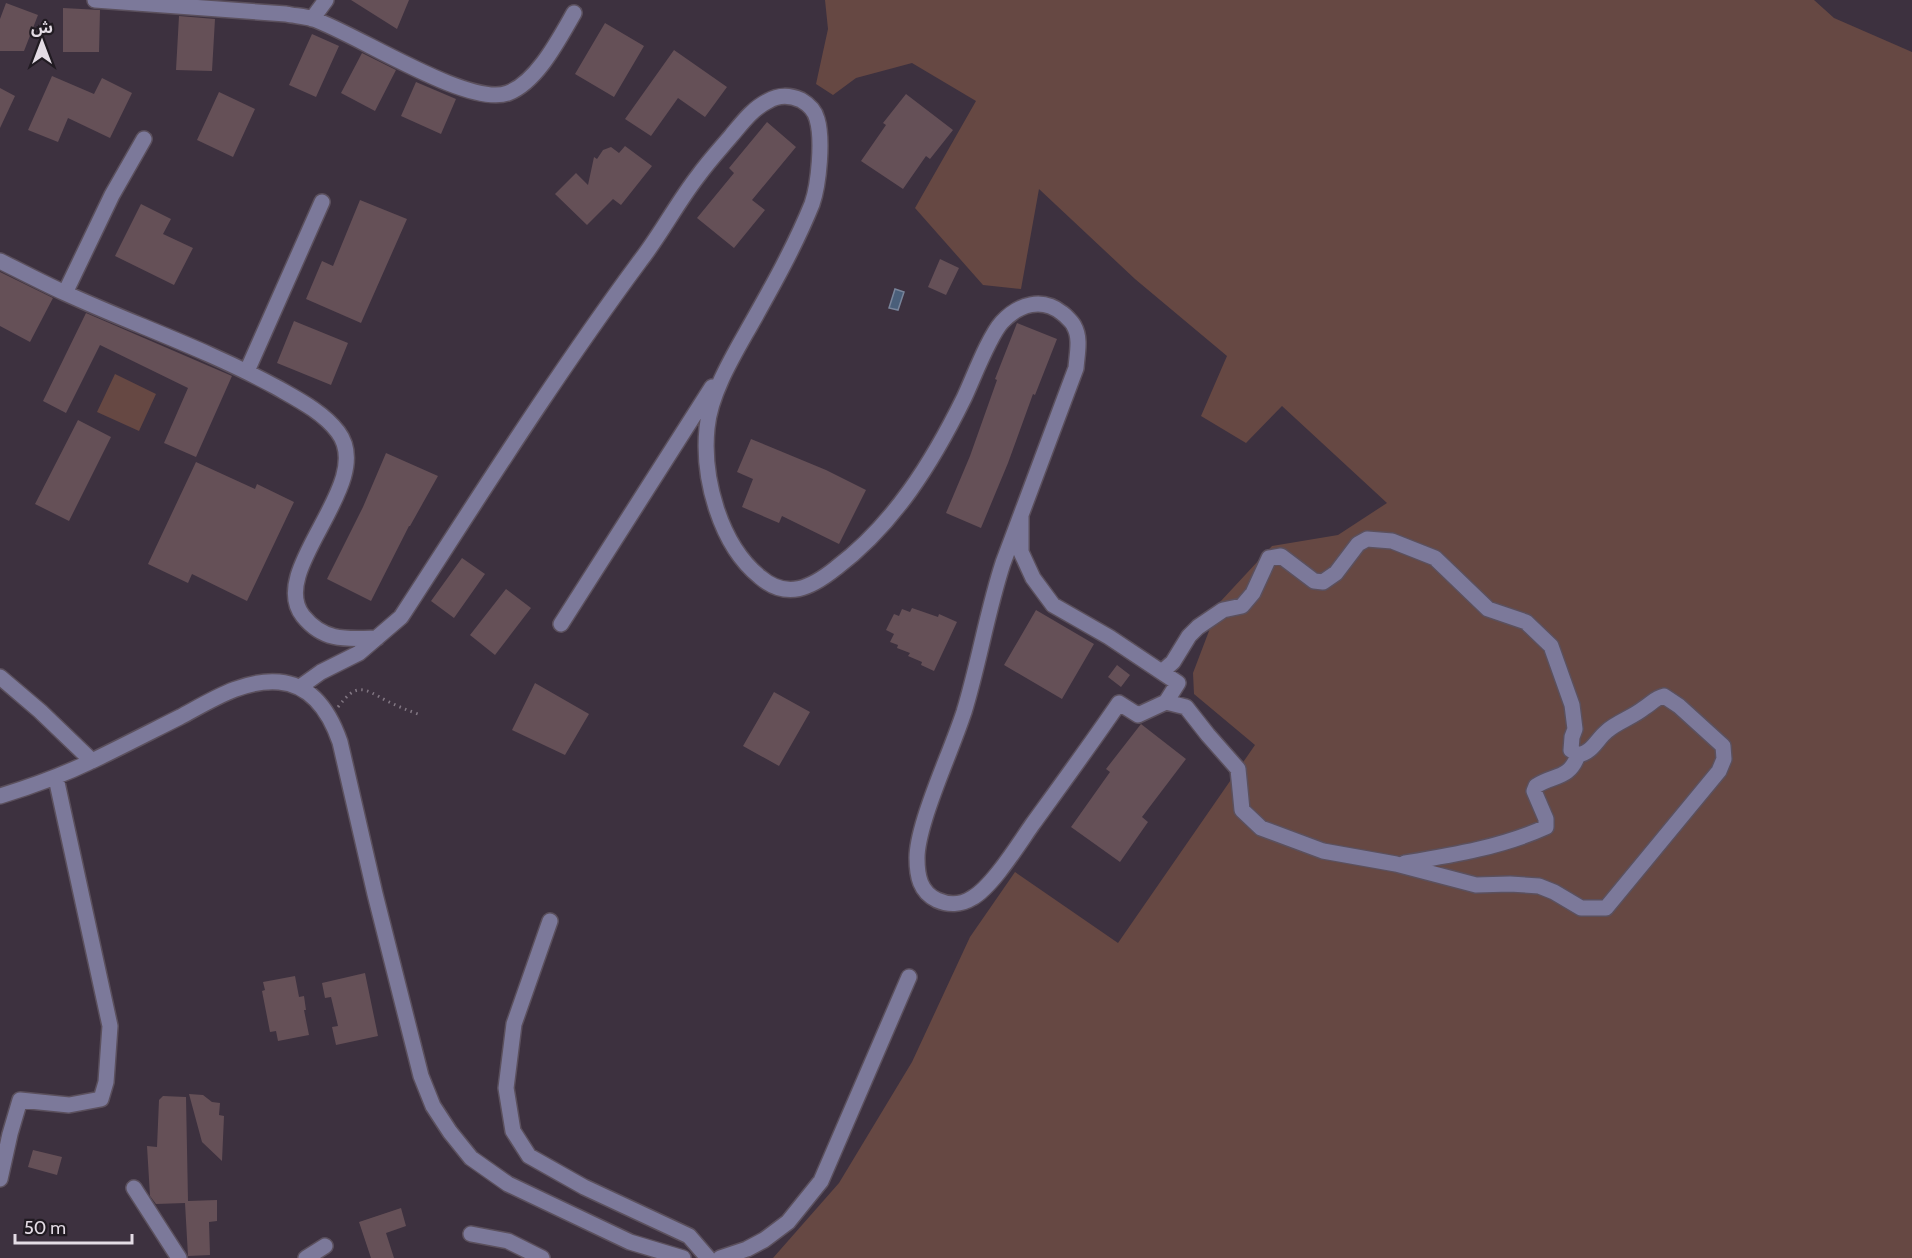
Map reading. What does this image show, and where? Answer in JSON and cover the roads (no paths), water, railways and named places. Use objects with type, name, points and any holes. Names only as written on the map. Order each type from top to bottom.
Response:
[{"type":"street","points":[[95,0],[286,14],[312,19],[451,84],[479,94],[500,96],[515,89],[540,67],[574,13]]},
{"type":"street","points":[[312,19],[326,0]]},
{"type":"street","points":[[300,687],[321,672],[359,653],[401,618],[607,306],[660,234],[697,176],[751,112],[776,97],[794,98],[811,108],[818,121],[819,162],[814,200],[766,297],[734,355],[712,405],[707,424],[706,441],[718,517],[727,536],[752,570],[767,583],[786,589],[808,587],[840,566],[884,525],[900,506],[938,450],[1002,322],[1024,305],[1034,303],[1057,309],[1075,326],[1078,342],[1076,368],[1021,516],[994,590],[978,662],[963,712],[934,787],[921,832],[916,857],[922,889],[944,903],[958,904],[973,898],[1008,859],[1119,703],[1138,715],[1166,702],[1178,683],[1053,605],[1033,578],[1021,552],[1021,516]]},
{"type":"street","points":[[65,293],[112,195],[144,139]]},
{"type":"street","points":[[247,371],[322,202]]},
{"type":"street","points":[[0,261],[65,293],[247,371],[314,409],[338,431],[348,454],[347,464],[332,505],[306,556],[296,582],[294,595],[299,610],[313,626],[324,634],[340,638],[377,638]]},
{"type":"street","points":[[561,624],[702,401],[734,355]]},
{"type":"street","points":[[1162,671],[1173,662],[1189,636],[1198,627],[1223,610],[1242,606],[1253,593],[1269,558],[1281,556],[1314,581],[1323,582],[1336,573],[1361,542],[1375,539],[1392,541],[1435,558],[1488,609],[1526,622],[1551,646],[1572,705],[1575,729],[1571,750],[1584,754],[1607,730],[1644,709],[1657,697],[1665,696],[1723,746],[1724,759],[1719,771],[1606,908],[1581,908],[1539,886],[1476,885],[1396,864],[1323,851],[1261,828],[1242,810],[1238,769],[1186,707],[1166,702]]},
{"type":"street","points":[[0,677],[40,711],[92,761]]},
{"type":"street","points":[[0,796],[56,778],[227,692],[252,685],[278,682],[300,687],[319,703],[332,719],[340,742],[377,905],[421,1076],[433,1106],[450,1132],[471,1158],[508,1184],[630,1242],[683,1258]]},
{"type":"street","points":[[1396,864],[1458,855],[1546,827],[1546,819],[1534,790],[1536,786],[1562,777],[1575,764],[1578,754]]},
{"type":"street","points":[[0,1179],[20,1100],[69,1105],[101,1098],[106,1082],[110,1026],[56,778]]},
{"type":"street","points":[[550,921],[514,1024],[506,1088],[513,1131],[529,1156],[584,1187],[689,1236],[708,1258]]},
{"type":"street","points":[[729,1257],[764,1240],[788,1222],[821,1181],[909,977]]},
{"type":"street","points":[[134,1188],[179,1258]]},
{"type":"street","points":[[471,1234],[508,1241],[542,1258]]},
{"type":"street","points":[[306,1258],[325,1246]]},
{"type":"water","points":[[895,289],[904,292],[898,310],[889,308]]}]
